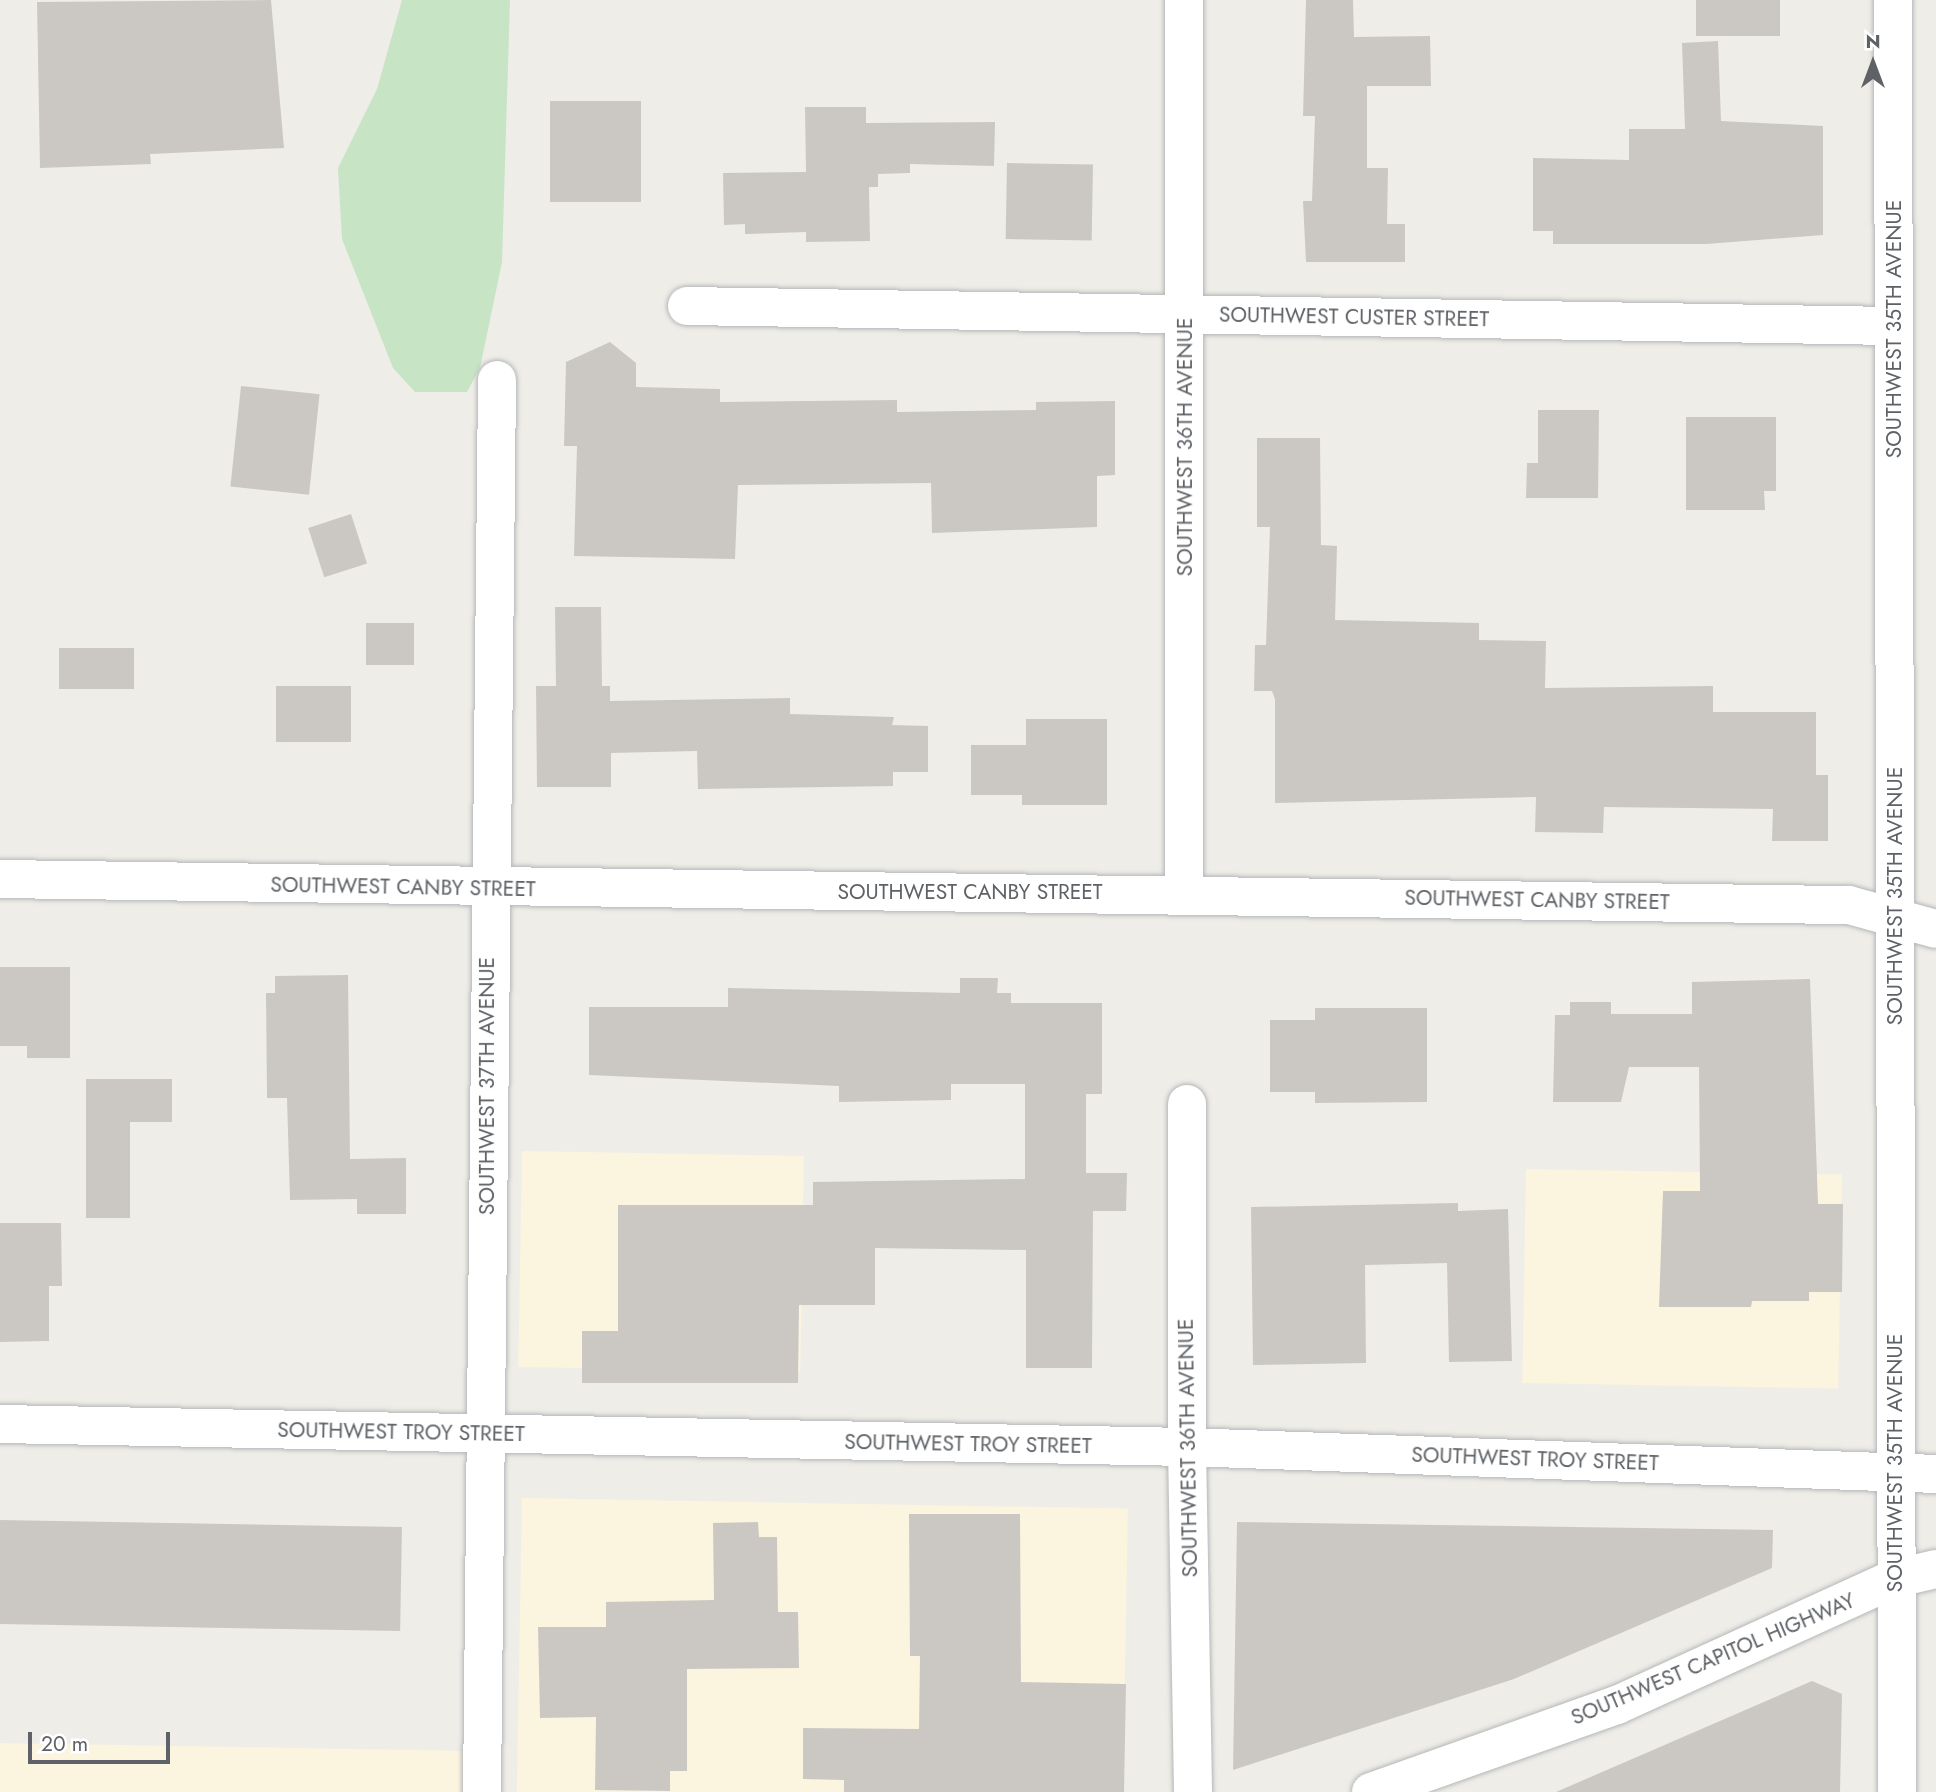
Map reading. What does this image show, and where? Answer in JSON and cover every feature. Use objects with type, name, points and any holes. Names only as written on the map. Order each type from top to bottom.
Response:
[{"type":"street","name":"SOUTHWEST 36TH AVENUE","points":[[1184,0],[1184,893]]},
{"type":"street","name":"SOUTHWEST 35TH AVENUE","points":[[1893,0],[1896,1473],[1893,1579],[1897,1792]]},
{"type":"street","name":"SOUTHWEST CUSTER STREET","points":[[687,306],[1895,326]]},
{"type":"street","name":"SOUTHWEST 37TH AVENUE","points":[[482,1792],[489,889],[497,380]]},
{"type":"street","name":"SOUTHWEST CANBY STREET","points":[[0,879],[489,889],[1184,893],[1849,905],[1895,915],[1936,929]]},
{"type":"street","name":"SOUTHWEST 36TH AVENUE","points":[[1187,1104],[1187,1447],[1193,1792]]},
{"type":"street","name":"SOUTHWEST TROY STREET","points":[[0,1424],[1187,1447],[1936,1474]]},
{"type":"street","name":"SOUTHWEST CAPITOL HIGHWAY","points":[[1371,1792],[1617,1705],[1893,1579],[1936,1569]]},
{"type":"shaded area","points":[[522,1151],[804,1156],[800,1372],[518,1367]]},
{"type":"shaded area","points":[[1526,1169],[1842,1175],[1838,1388],[1522,1383]]},
{"type":"shaded area","points":[[522,1498],[1128,1509],[1123,1792],[517,1792]]},
{"type":"shaded area","points":[[0,1743],[469,1751],[469,1792],[0,1792]]},
{"type":"green space","points":[[402,0],[510,0],[502,262],[480,368],[467,392],[415,392],[393,368],[342,239],[338,168],[377,89]]},
{"type":"building","points":[[271,0],[284,148],[150,154],[151,164],[40,168],[37,2]]},
{"type":"building","points":[[1306,0],[1353,0],[1354,37],[1430,36],[1431,86],[1367,86],[1367,168],[1388,168],[1387,224],[1405,224],[1405,262],[1306,262],[1303,201],[1312,201],[1315,116],[1303,116]]},
{"type":"building","points":[[1696,0],[1780,0],[1780,36],[1696,36]]},
{"type":"building","points":[[1718,41],[1721,121],[1823,126],[1823,235],[1706,244],[1553,244],[1553,231],[1533,231],[1533,158],[1629,160],[1629,129],[1685,129],[1682,43]]},
{"type":"building","points":[[550,101],[641,101],[641,202],[550,202]]},
{"type":"building","points":[[805,107],[866,107],[866,123],[995,122],[994,166],[910,164],[910,173],[878,174],[878,187],[869,187],[870,241],[806,242],[806,232],[745,234],[745,224],[724,225],[723,173],[806,172]]},
{"type":"building","points":[[1007,163],[1093,165],[1092,240],[1006,239]]},
{"type":"building","points":[[610,342],[636,363],[636,387],[720,389],[720,402],[897,400],[897,412],[1036,410],[1036,402],[1115,401],[1115,475],[1097,476],[1097,527],[932,533],[931,483],[738,485],[735,559],[574,556],[577,446],[564,446],[566,362]]},
{"type":"building","points":[[241,386],[320,394],[309,495],[230,486]]},
{"type":"building","points":[[1538,410],[1599,410],[1598,498],[1526,498],[1527,463],[1538,463]]},
{"type":"building","points":[[1686,417],[1776,417],[1776,491],[1764,491],[1765,510],[1686,510]]},
{"type":"building","points":[[1257,438],[1320,438],[1321,545],[1337,546],[1335,620],[1479,623],[1479,640],[1546,641],[1545,688],[1713,686],[1713,712],[1816,712],[1816,775],[1828,775],[1828,841],[1772,841],[1773,809],[1604,807],[1603,833],[1535,832],[1536,797],[1275,803],[1275,699],[1272,691],[1254,691],[1255,645],[1266,645],[1270,527],[1257,527]]},
{"type":"building","points":[[351,514],[367,563],[324,577],[308,528]]},
{"type":"building","points":[[555,607],[601,607],[602,686],[610,686],[610,701],[790,698],[790,714],[894,717],[892,725],[928,726],[928,772],[893,772],[893,786],[698,789],[697,751],[611,753],[611,787],[537,787],[536,686],[556,686]]},
{"type":"building","points":[[366,623],[414,623],[414,665],[366,665]]},
{"type":"building","points":[[59,648],[134,648],[134,689],[59,689]]},
{"type":"building","points":[[276,686],[351,686],[351,742],[276,742]]},
{"type":"building","points":[[1026,719],[1107,719],[1107,805],[1022,805],[1022,795],[971,795],[971,745],[1026,745]]},
{"type":"building","points":[[0,967],[70,967],[70,1058],[27,1058],[27,1046],[0,1046]]},
{"type":"building","points":[[348,975],[350,1159],[406,1158],[406,1214],[357,1214],[357,1199],[290,1200],[287,1098],[267,1098],[266,993],[275,993],[275,976]]},
{"type":"building","points":[[960,978],[998,978],[997,993],[1011,993],[1011,1003],[1102,1003],[1102,1094],[1086,1094],[1086,1173],[1127,1173],[1126,1211],[1093,1211],[1092,1368],[1026,1368],[1026,1250],[875,1248],[875,1305],[799,1305],[798,1383],[582,1383],[582,1331],[618,1331],[618,1205],[813,1205],[813,1182],[1025,1179],[1025,1084],[951,1084],[951,1100],[839,1102],[839,1086],[589,1075],[589,1007],[728,1007],[728,988],[960,993]]},
{"type":"building","points":[[1810,979],[1818,1204],[1843,1204],[1842,1292],[1809,1292],[1809,1301],[1752,1301],[1751,1307],[1659,1307],[1663,1191],[1700,1191],[1699,1067],[1629,1067],[1621,1102],[1553,1102],[1555,1015],[1570,1015],[1570,1002],[1611,1002],[1611,1014],[1692,1014],[1692,982]]},
{"type":"building","points":[[1315,1008],[1427,1008],[1427,1102],[1315,1103],[1315,1092],[1270,1092],[1270,1020],[1315,1020]]},
{"type":"building","points":[[86,1079],[172,1079],[172,1122],[130,1122],[130,1218],[86,1218]]},
{"type":"building","points":[[1458,1203],[1458,1211],[1508,1209],[1512,1361],[1449,1362],[1447,1263],[1365,1265],[1366,1363],[1253,1365],[1251,1207]]},
{"type":"building","points":[[0,1223],[61,1223],[62,1286],[49,1286],[49,1341],[0,1342]]},
{"type":"building","points":[[909,1514],[1020,1514],[1021,1682],[1126,1684],[1124,1792],[844,1792],[844,1780],[803,1779],[803,1728],[919,1729],[920,1656],[910,1656]]},
{"type":"building","points":[[0,1520],[402,1527],[400,1631],[0,1624]]},
{"type":"building","points":[[758,1522],[759,1537],[777,1537],[778,1612],[798,1612],[799,1668],[687,1669],[687,1771],[670,1771],[670,1791],[595,1790],[596,1717],[540,1718],[538,1627],[606,1627],[606,1602],[714,1600],[713,1523]]},
{"type":"building","points":[[1237,1522],[1773,1530],[1772,1568],[1514,1679],[1233,1770]]},
{"type":"building","points":[[1812,1681],[1842,1694],[1840,1792],[1556,1792]]}]
